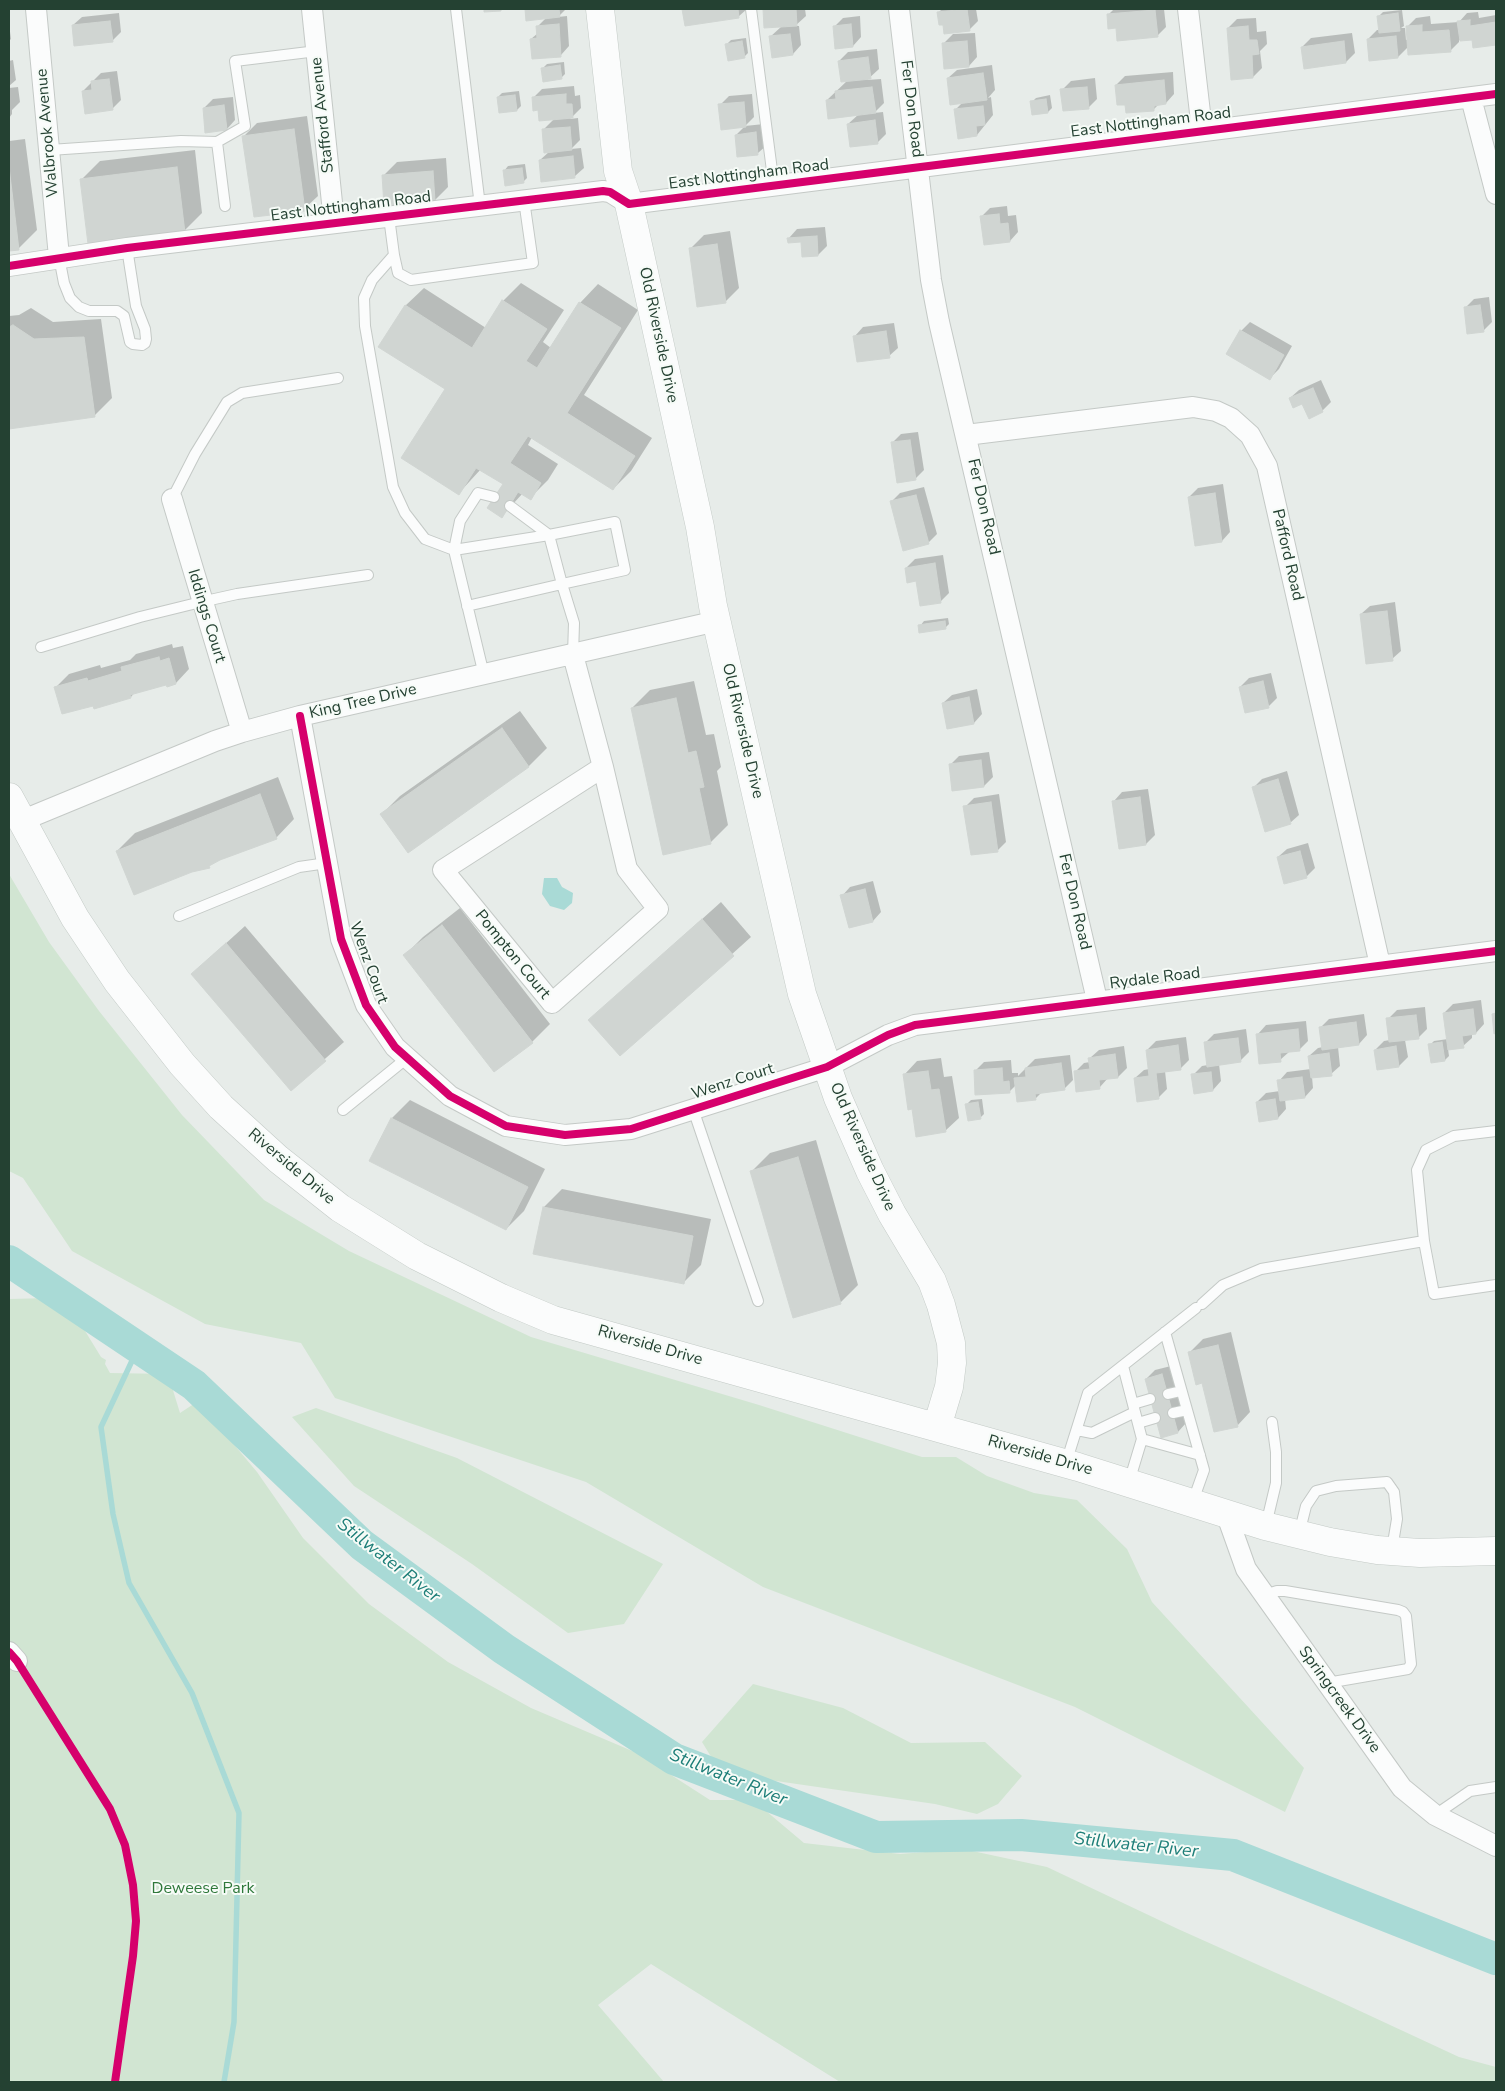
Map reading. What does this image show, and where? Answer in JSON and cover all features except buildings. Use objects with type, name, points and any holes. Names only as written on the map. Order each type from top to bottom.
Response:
[{"type":"main road","name":"Old Riverside Drive","points":[[600,9],[618,171],[629,204],[700,527],[717,621],[802,994],[827,1067],[870,1171],[892,1214],[932,1281],[942,1305],[951,1342],[952,1363],[949,1387],[937,1427]]},
{"type":"main road","name":"Riverside Drive","points":[[15,809],[75,918],[116,981],[182,1064],[235,1120],[278,1159],[340,1208],[417,1256],[501,1298],[554,1320],[1129,1482],[1266,1526],[1330,1542],[1392,1550],[1420,1553],[1496,1551]]},
{"type":"street","name":"Walbrook Avenue","points":[[36,9],[59,257]]},
{"type":"street","name":"Stafford Avenue","points":[[312,9],[334,222]]},
{"type":"street","name":"Fer Don Road","points":[[899,9],[931,280],[939,322],[1097,1000]]},
{"type":"street","points":[[1188,9],[1202,130]]},
{"type":"street","name":"East Nottingham Road","points":[[9,266],[127,248],[602,191],[610,192],[629,204],[1496,94]]},
{"type":"street","points":[[1471,98],[1496,194]]},
{"type":"street","name":"Pafford Road","points":[[966,435],[1193,407],[1216,411],[1231,418],[1250,435],[1267,466],[1380,965]]},
{"type":"street","name":"Iddings Court","points":[[172,499],[201,602],[242,732]]},
{"type":"street","name":"King Tree Drive","points":[[15,809],[242,732],[300,716],[717,621]]},
{"type":"street","name":"Pompton Court","points":[[573,655],[603,768],[627,869],[658,909],[552,1004],[444,870],[603,768]]},
{"type":"street","name":"Wenz Court","points":[[300,716],[341,939],[366,1005],[395,1047],[450,1096],[506,1126],[565,1135],[632,1129],[827,1067]]},
{"type":"street","name":"Rydale Road","points":[[827,1067],[888,1035],[915,1025],[1097,1000],[1496,951]]},
{"type":"street","name":"Springcreek Drive","points":[[1226,1513],[1246,1569],[1402,1788],[1435,1816],[1496,1846]]},
{"type":"lane","points":[[456,9],[480,206]]},
{"type":"lane","points":[[751,9],[774,186]]},
{"type":"lane","points":[[50,150],[181,141],[217,142],[244,126],[235,61],[317,52]]},
{"type":"lane","points":[[217,142],[225,206]]},
{"type":"lane","points":[[389,217],[398,273],[411,280],[533,263],[524,200]]},
{"type":"lane","points":[[59,257],[64,283],[70,298],[79,307],[89,311],[117,311],[124,316],[130,342],[142,345],[145,343],[146,334],[136,306],[127,248]]},
{"type":"lane","points":[[394,255],[372,280],[364,298],[364,326],[393,486],[405,513],[426,539],[454,550],[615,522],[625,570],[467,606]]},
{"type":"lane","points":[[172,499],[195,454],[227,402],[242,393],[338,378]]},
{"type":"lane","points":[[484,675],[454,550],[460,521],[478,493],[494,497]]},
{"type":"lane","points":[[510,506],[549,535],[574,623],[573,655]]},
{"type":"lane","points":[[41,647],[140,617],[201,602],[237,594],[368,574]]},
{"type":"lane","points":[[179,916],[298,867],[327,864]]},
{"type":"lane","points":[[343,1110],[407,1058]]},
{"type":"lane","points":[[693,1109],[758,1300]]},
{"type":"lane","points":[[1496,1131],[1454,1136],[1426,1150],[1417,1170],[1424,1241],[1434,1294],[1496,1285]]},
{"type":"lane","points":[[1066,1464],[1088,1393],[1223,1285],[1261,1270],[1424,1241]]},
{"type":"lane","points":[[1165,1332],[1204,1470],[1192,1502]]},
{"type":"lane","points":[[1123,1366],[1142,1439],[1129,1482]]},
{"type":"lane","points":[[1168,1394],[1181,1390]]},
{"type":"lane","points":[[1077,1430],[1092,1433],[1135,1413],[1150,1399]]},
{"type":"lane","points":[[1173,1414],[1187,1410]]},
{"type":"lane","points":[[1135,1413],[1155,1418]]},
{"type":"lane","points":[[1266,1526],[1276,1483],[1276,1452],[1272,1422]]},
{"type":"lane","points":[[1142,1439],[1200,1455]]},
{"type":"lane","points":[[1299,1534],[1306,1506],[1316,1491],[1336,1486],[1387,1482],[1394,1492],[1397,1519],[1392,1550]]},
{"type":"lane","points":[[1264,1595],[1285,1591],[1398,1610],[1406,1616],[1411,1664],[1408,1669],[1327,1683]]},
{"type":"lane","points":[[1435,1816],[1470,1791],[1496,1787]]},
{"type":"green space","points":[[9,874],[49,942],[99,1011],[182,1115],[264,1200],[349,1251],[531,1337],[759,1405],[922,1457],[956,1457],[987,1476],[1034,1493],[1077,1500],[1127,1549],[1152,1602],[1304,1768],[1285,1812],[1075,1707],[763,1587],[586,1482],[335,1398],[301,1343],[205,1324],[72,1251],[23,1178],[9,1171]]},
{"type":"green space","name":"Deweese Park","points":[[49,1298],[82,1326],[101,1357],[106,1360],[105,1364],[110,1373],[168,1374],[180,1413],[209,1394],[236,1413],[231,1441],[257,1472],[303,1538],[369,1604],[448,1662],[531,1708],[637,1753],[710,1800],[753,1800],[804,1843],[900,1854],[963,1849],[1047,1867],[1459,2057],[1496,2067],[1496,2082],[840,2082],[651,1964],[598,2005],[664,2082],[9,2082],[9,1299]]},
{"type":"green space","points":[[316,1408],[457,1458],[663,1564],[624,1624],[568,1633],[472,1564],[354,1486],[292,1417]]},
{"type":"green space","points":[[753,1684],[843,1708],[911,1743],[985,1742],[1022,1776],[998,1804],[977,1814],[935,1804],[721,1773],[702,1742]]},
{"type":"water","points":[[544,878],[557,878],[562,887],[573,893],[572,903],[564,910],[550,906],[542,894]]},
{"type":"waterway","name":"Stillwater River","points":[[9,1261],[194,1385],[362,1545],[504,1649],[674,1759],[876,1837],[1021,1835],[1233,1855],[1496,1959]]},
{"type":"waterway","points":[[138,1348],[101,1427],[113,1514],[129,1583],[192,1693],[239,1813],[234,2022],[224,2082]]},
{"type":"cycle path","points":[[9,266],[127,248],[603,191],[610,192],[629,204],[1496,94]]},
{"type":"cycle path","points":[[300,716],[341,939],[366,1005],[395,1047],[450,1096],[506,1126],[565,1135],[631,1129],[827,1067],[888,1035],[915,1025],[1496,951]]},
{"type":"cycle path","points":[[9,1652],[17,1661],[110,1809],[125,1845],[133,1885],[136,1921],[133,1956],[115,2082]]}]
